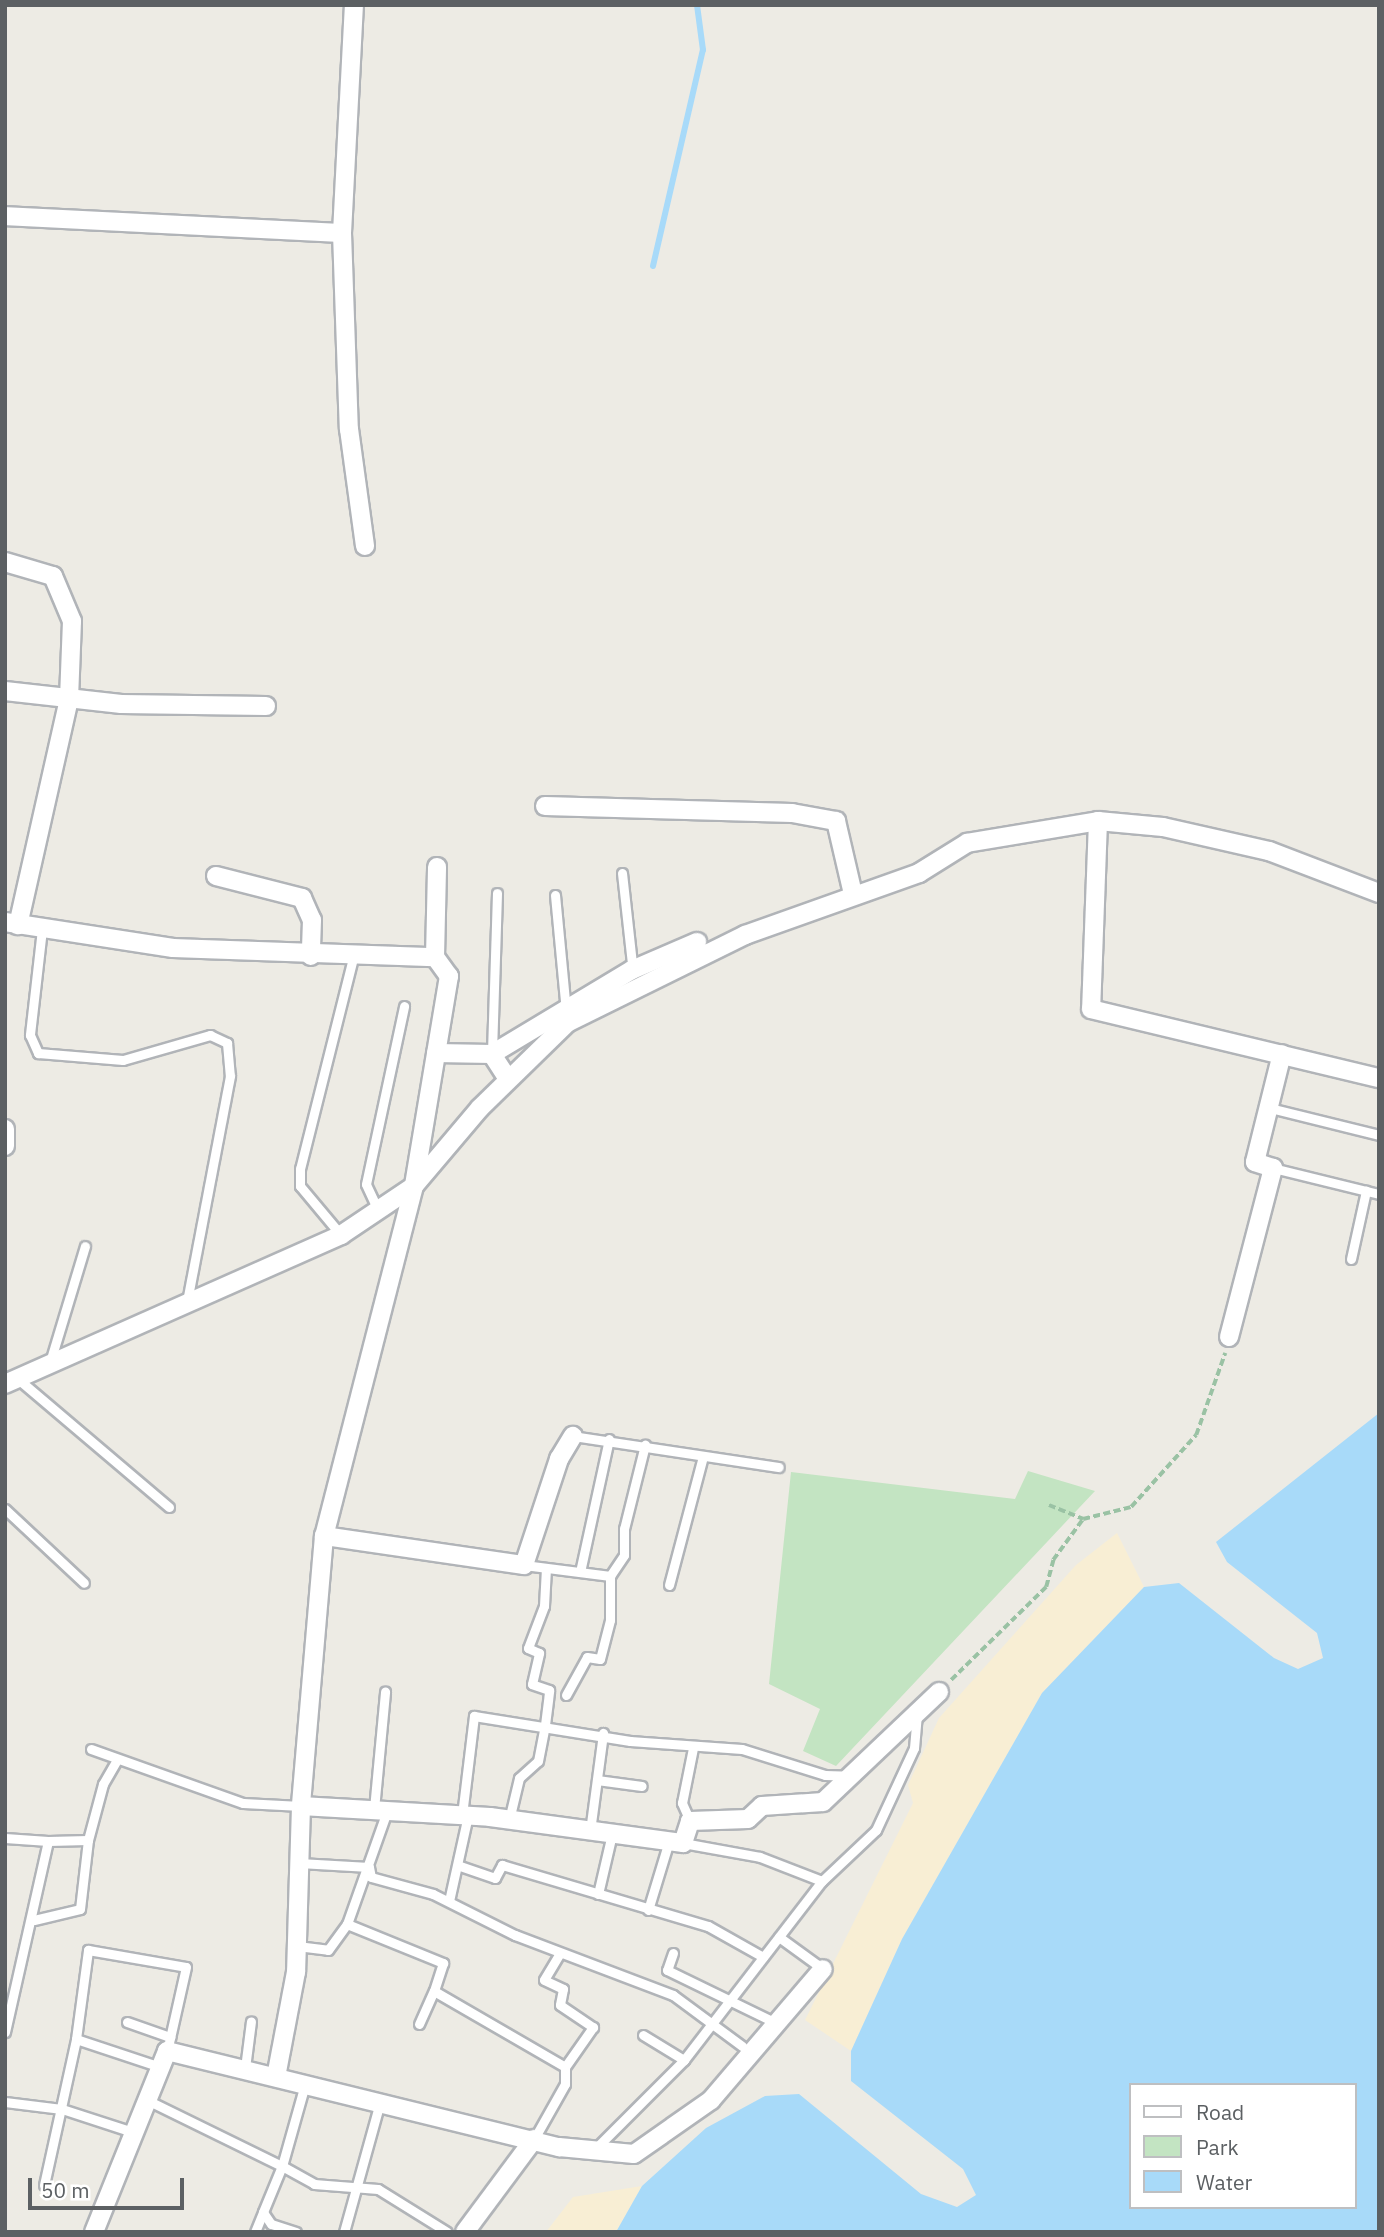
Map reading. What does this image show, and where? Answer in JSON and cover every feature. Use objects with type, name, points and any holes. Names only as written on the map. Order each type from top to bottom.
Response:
[{"type":"street","points":[[354,5],[342,233],[349,429],[365,545]]},
{"type":"street","points":[[5,216],[342,233]]},
{"type":"street","points":[[5,562],[37,566],[65,593],[72,621],[69,699],[12,924],[173,948],[311,956],[354,954],[435,957]]},
{"type":"street","points":[[5,691],[69,699],[266,706]]},
{"type":"street","points":[[545,806],[792,813],[836,821],[853,894]]},
{"type":"street","points":[[1098,821],[1087,1005],[1379,1078]]},
{"type":"street","points":[[633,978],[853,894],[919,873],[967,843],[1098,821],[1163,827],[1269,850],[1379,893]]},
{"type":"street","points":[[276,2077],[297,1946],[301,1806],[324,1536],[414,1185],[449,976],[435,957],[437,867]]},
{"type":"street","points":[[216,876],[302,898],[312,919],[311,956]]},
{"type":"street","points":[[436,1053],[492,1054],[697,942]]},
{"type":"street","points":[[11,1381],[50,1362],[186,1307],[341,1234],[414,1185],[567,1015]]},
{"type":"street","points":[[492,1054],[508,1079]]},
{"type":"street","points":[[1229,1337],[1273,1168],[1255,1162],[1282,1054]]},
{"type":"street","points":[[5,1129],[5,1146]]},
{"type":"street","points":[[324,1536],[524,1565],[559,1459],[573,1436]]},
{"type":"street","points":[[301,1806],[465,1815],[676,1842],[690,1821],[748,1819],[762,1806],[822,1802],[939,1692]]},
{"type":"street","points":[[94,2232],[136,2133],[165,2051],[380,2099],[592,2152],[635,2154],[712,2100],[823,1969]]},
{"type":"street","points":[[465,2232],[534,2139]]},
{"type":"lane","points":[[622,873],[633,978]]},
{"type":"lane","points":[[492,1054],[497,893]]},
{"type":"lane","points":[[555,895],[567,1015]]},
{"type":"lane","points":[[42,929],[30,1035],[38,1053],[123,1060],[210,1035],[227,1043],[230,1076],[186,1307]]},
{"type":"lane","points":[[341,1234],[300,1186],[300,1169],[354,954]]},
{"type":"lane","points":[[377,1208],[366,1184],[404,1006]]},
{"type":"lane","points":[[1269,1108],[1379,1135]]},
{"type":"lane","points":[[1273,1168],[1379,1194]]},
{"type":"lane","points":[[1351,1259],[1366,1191]]},
{"type":"lane","points":[[50,1362],[85,1246]]},
{"type":"lane","points":[[11,1381],[169,1507]]},
{"type":"lane","points":[[573,1436],[609,1439],[779,1467]]},
{"type":"lane","points":[[580,1572],[609,1439]]},
{"type":"lane","points":[[566,1695],[587,1657],[600,1659],[610,1620],[610,1576],[625,1555],[624,1530],[645,1445]]},
{"type":"lane","points":[[669,1585],[703,1456]]},
{"type":"lane","points":[[5,1509],[84,1583]]},
{"type":"lane","points":[[524,1565],[610,1576]]},
{"type":"lane","points":[[509,1820],[519,1777],[538,1761],[545,1725],[549,1690],[532,1684],[539,1653],[527,1648],[544,1606],[546,1568]]},
{"type":"lane","points":[[297,1946],[328,1950],[347,1924],[369,1867],[381,1809],[384,1692]]},
{"type":"lane","points":[[592,2152],[684,2060],[716,2022],[822,1881],[876,1830],[914,1748],[917,1714]]},
{"type":"lane","points":[[449,1901],[460,1866],[474,1716],[693,1748],[742,1749],[825,1775],[852,1776]]},
{"type":"lane","points":[[590,1831],[603,1733]]},
{"type":"lane","points":[[690,1821],[682,1803],[693,1748]]},
{"type":"lane","points":[[91,1749],[243,1803],[301,1806]]},
{"type":"lane","points":[[34,1920],[80,1909],[88,1840],[103,1784],[117,1760]]},
{"type":"lane","points":[[597,1780],[642,1786]]},
{"type":"lane","points":[[598,1895],[612,1834]]},
{"type":"lane","points":[[5,1838],[88,1840]]},
{"type":"lane","points":[[5,2032],[34,1920],[48,1841]]},
{"type":"lane","points":[[648,1910],[676,1842],[760,1857],[822,1881]]},
{"type":"lane","points":[[299,1863],[369,1867]]},
{"type":"lane","points":[[460,1866],[495,1878],[502,1865],[708,1926],[763,1957]]},
{"type":"lane","points":[[369,1867],[371,1877],[449,1901],[560,1953],[673,1994],[716,2022],[742,2046]]},
{"type":"lane","points":[[347,1924],[443,1964],[419,2024]]},
{"type":"lane","points":[[779,1937],[823,1969]]},
{"type":"lane","points":[[44,2185],[76,2039],[89,1950],[186,1967],[165,2051]]},
{"type":"lane","points":[[534,2139],[565,2084],[565,2067],[593,2027],[559,2005],[563,1989],[544,1980],[560,1953]]},
{"type":"lane","points":[[673,1953],[667,1970],[729,2003],[778,2024]]},
{"type":"lane","points":[[434,1992],[565,2067]]},
{"type":"lane","points":[[245,2068],[251,2021]]},
{"type":"lane","points":[[127,2022],[165,2051]]},
{"type":"lane","points":[[643,2035],[684,2060]]},
{"type":"lane","points":[[76,2039],[165,2051]]},
{"type":"lane","points":[[254,2232],[282,2166],[305,2083]]},
{"type":"lane","points":[[344,2232],[380,2099]]},
{"type":"lane","points":[[147,2101],[314,2184],[378,2189],[419,2209],[447,2232]]},
{"type":"lane","points":[[5,2102],[62,2109],[136,2133]]},
{"type":"lane","points":[[263,2212],[271,2224],[296,2232]]},
{"type":"path","points":[[939,1692],[1046,1587],[1053,1559],[1083,1520],[1131,1507],[1163,1477],[1196,1435],[1229,1337]]},
{"type":"path","points":[[1049,1505],[1083,1520]]},
{"type":"green space","points":[[1028,1471],[1095,1491],[836,1766],[803,1751],[820,1709],[769,1684],[791,1472],[1015,1499]]},
{"type":"sand","points":[[1117,1533],[1144,1587],[1042,1693],[902,1939],[851,2051],[805,2020],[913,1803],[908,1785],[939,1718],[1076,1565]]},
{"type":"sand","points":[[642,2186],[616,2232],[546,2232],[573,2197]]},
{"type":"water","points":[[1379,1413],[1379,2232],[616,2232],[642,2186],[706,2128],[765,2096],[799,2094],[921,2194],[957,2207],[976,2195],[963,2169],[851,2081],[851,2051],[902,1939],[1042,1693],[1144,1587],[1179,1583],[1274,1658],[1298,1669],[1323,1658],[1317,1633],[1227,1562],[1216,1542]]},
{"type":"waterway","points":[[653,266],[703,50],[697,5]]}]
